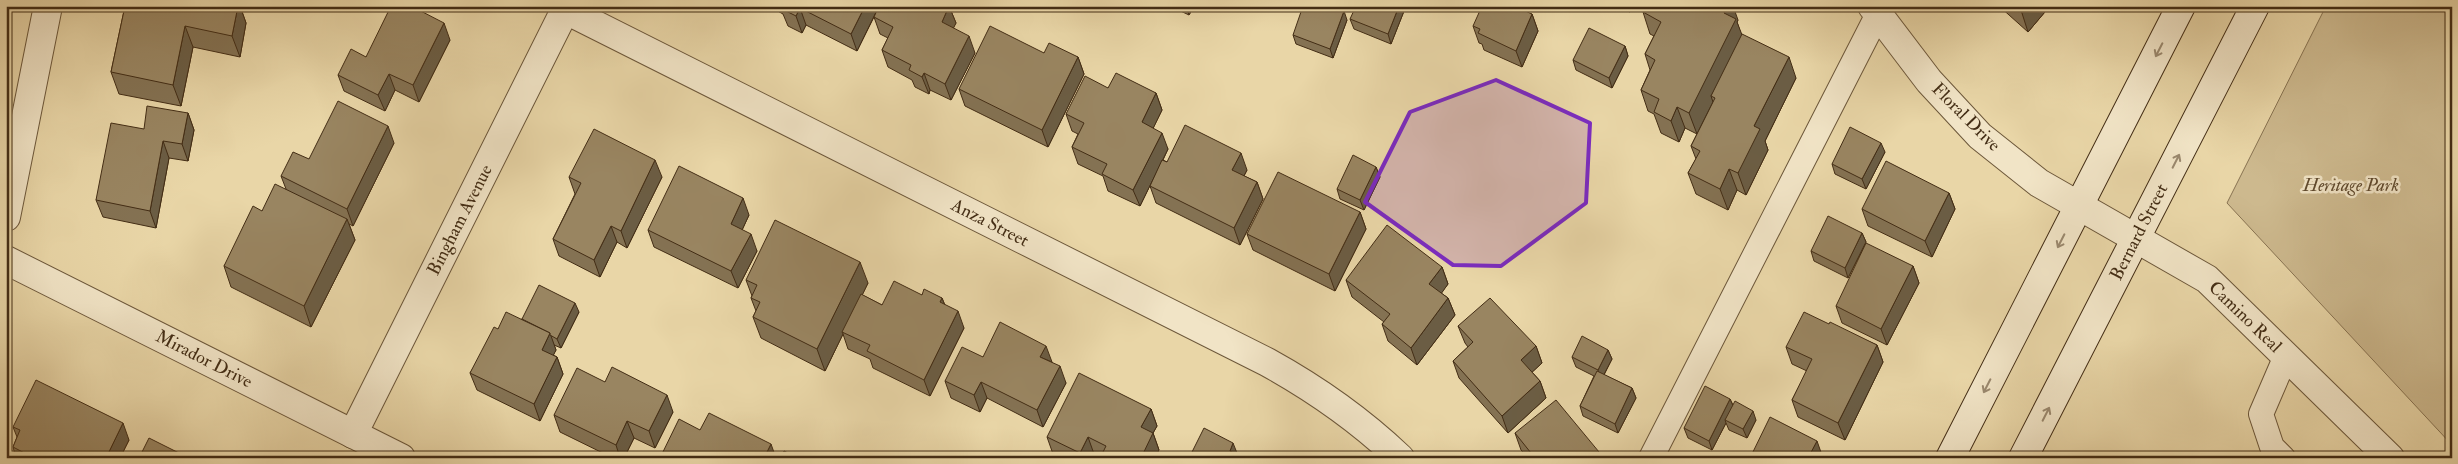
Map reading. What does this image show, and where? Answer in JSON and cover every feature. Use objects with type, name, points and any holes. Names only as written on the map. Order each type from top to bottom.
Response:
[{"type":"street","points":[[6,217],[48,6]]},
{"type":"street","points":[[1950,458],[2181,6]]},
{"type":"street","name":"Bernard Street","points":[[2023,458],[2255,6]]},
{"type":"street","name":"Bingham Avenue","points":[[353,434],[566,8]]},
{"type":"street","name":"Anza Street","points":[[566,8],[1306,383],[1368,427],[1400,458]]},
{"type":"street","name":"Floral Drive","points":[[1875,10],[1929,81],[1980,136],[2039,183],[2079,206]]},
{"type":"street","name":"Camino Real","points":[[2079,206],[2207,279],[2390,458]]},
{"type":"street","name":"Mirador Drive","points":[[6,260],[401,458]]},
{"type":"lane","points":[[1652,458],[1875,10]]},
{"type":"lane","points":[[2283,458],[2272,447],[2261,414],[2286,356]]},
{"type":"highlighted area","points":[[1496,80],[1590,123],[1586,203],[1501,266],[1453,265],[1365,202],[1410,112]]},
{"type":"green space","name":"Heritage Park","points":[[2326,6],[2452,6],[2452,445],[2227,203]]},
{"type":"building","points":[[125,6],[238,6],[232,36],[185,26],[173,85],[111,72]]},
{"type":"building","points":[[391,6],[411,6],[444,23],[413,85],[389,74],[378,95],[338,75],[351,49],[366,57]]},
{"type":"building","points":[[783,6],[865,6],[851,34],[800,8],[796,16],[782,9]]},
{"type":"building","points":[[879,6],[949,6],[942,22],[969,36],[945,84],[924,73],[922,77],[909,70],[911,65],[882,50],[893,27],[874,17]]},
{"type":"building","points":[[1303,6],[1332,6],[1344,11],[1330,49],[1293,35]]},
{"type":"building","points":[[1356,6],[1399,6],[1388,34],[1350,19]]},
{"type":"building","points":[[1482,6],[1514,6],[1532,14],[1516,51],[1478,33],[1480,29],[1473,26]]},
{"type":"building","points":[[1646,6],[1727,6],[1724,13],[1736,19],[1689,113],[1677,107],[1671,121],[1654,112],[1659,99],[1641,90],[1655,60],[1645,54],[1661,22],[1643,12]]},
{"type":"building","points":[[2016,6],[2024,6],[2021,10]]},
{"type":"building","points":[[990,26],[1044,53],[1049,43],[1078,57],[1042,130],[959,89]]},
{"type":"building","points":[[1589,28],[1625,46],[1609,78],[1573,60]]},
{"type":"building","points":[[1742,34],[1789,57],[1754,126],[1760,129],[1738,173],[1729,169],[1720,189],[1688,173],[1700,151],[1691,146],[1715,98],[1711,96]]},
{"type":"building","points":[[1116,73],[1156,93],[1142,122],[1162,133],[1133,190],[1102,174],[1107,164],[1072,147],[1084,123],[1066,114],[1085,76],[1108,88]]},
{"type":"building","points":[[338,101],[388,126],[347,209],[281,176],[293,152],[309,159]]},
{"type":"building","points":[[147,106],[188,113],[182,144],[163,141],[150,211],[96,200],[111,123],[144,129]]},
{"type":"building","points":[[1185,125],[1241,153],[1232,170],[1257,182],[1234,228],[1150,186],[1162,160],[1167,162]]},
{"type":"building","points":[[1850,127],[1881,143],[1862,179],[1832,164]]},
{"type":"building","points":[[594,129],[655,160],[621,231],[611,226],[594,260],[553,239],[581,183],[569,177]]},
{"type":"building","points":[[1353,155],[1376,167],[1360,200],[1337,189]]},
{"type":"building","points":[[1886,161],[1949,193],[1925,241],[1862,209]]},
{"type":"building","points":[[679,166],[743,198],[731,224],[751,234],[731,271],[648,230]]},
{"type":"building","points":[[1278,172],[1360,212],[1329,274],[1247,234]]},
{"type":"building","points":[[275,184],[347,219],[304,306],[224,266],[253,206],[262,211]]},
{"type":"building","points":[[1828,216],[1862,233],[1845,268],[1811,251]]},
{"type":"building","points":[[775,220],[860,262],[817,349],[753,317],[760,302],[751,298],[757,285],[746,280]]},
{"type":"building","points":[[1387,225],[1442,267],[1429,284],[1448,298],[1411,348],[1382,324],[1390,314],[1346,280]]},
{"type":"building","points":[[1866,243],[1913,266],[1881,329],[1836,306]]},
{"type":"building","points":[[894,281],[922,295],[924,289],[942,298],[940,302],[958,311],[924,380],[867,351],[870,345],[842,332],[861,294],[882,305]]},
{"type":"building","points":[[539,285],[575,303],[557,339],[550,335],[550,333],[522,319]]},
{"type":"building","points":[[1490,298],[1536,346],[1521,360],[1540,381],[1502,416],[1453,361],[1473,342],[1458,326]]},
{"type":"building","points":[[506,312],[550,333],[542,350],[557,357],[534,404],[470,373],[494,327],[498,329]]},
{"type":"building","points":[[1804,312],[1829,324],[1830,322],[1877,345],[1838,423],[1792,400],[1812,359],[1786,347]]},
{"type":"building","points":[[1000,322],[1046,346],[1040,357],[1060,366],[1037,410],[981,382],[974,395],[945,381],[962,347],[983,357]]},
{"type":"building","points":[[1582,336],[1608,350],[1598,370],[1572,357]]},
{"type":"building","points":[[612,367],[667,395],[649,431],[627,421],[616,445],[554,415],[577,368],[605,382]]},
{"type":"building","points":[[1597,371],[1632,388],[1615,424],[1580,406]]},
{"type":"building","points":[[1079,373],[1151,409],[1141,427],[1153,433],[1141,458],[1100,458],[1106,446],[1088,437],[1080,453],[1047,437]]},
{"type":"building","points":[[36,380],[123,423],[106,458],[34,458],[13,447],[20,430],[13,427]]},
{"type":"building","points":[[1705,386],[1730,399],[1709,441],[1684,428]]},
{"type":"building","points":[[1556,400],[1604,458],[1535,458],[1515,433]]},
{"type":"building","points":[[1735,401],[1753,411],[1743,429],[1725,420]]},
{"type":"building","points":[[709,413],[771,444],[764,458],[660,458],[679,419],[700,430]]},
{"type":"building","points":[[1770,417],[1817,441],[1808,458],[1750,458]]},
{"type":"building","points":[[1204,428],[1233,443],[1230,451],[1242,458],[1189,458]]},
{"type":"building","points":[[149,438],[189,458],[139,458]]},
{"type":"building","points":[[784,451],[798,458],[780,458]]},
{"type":"building","points":[[855,453],[864,458],[853,458]]}]
